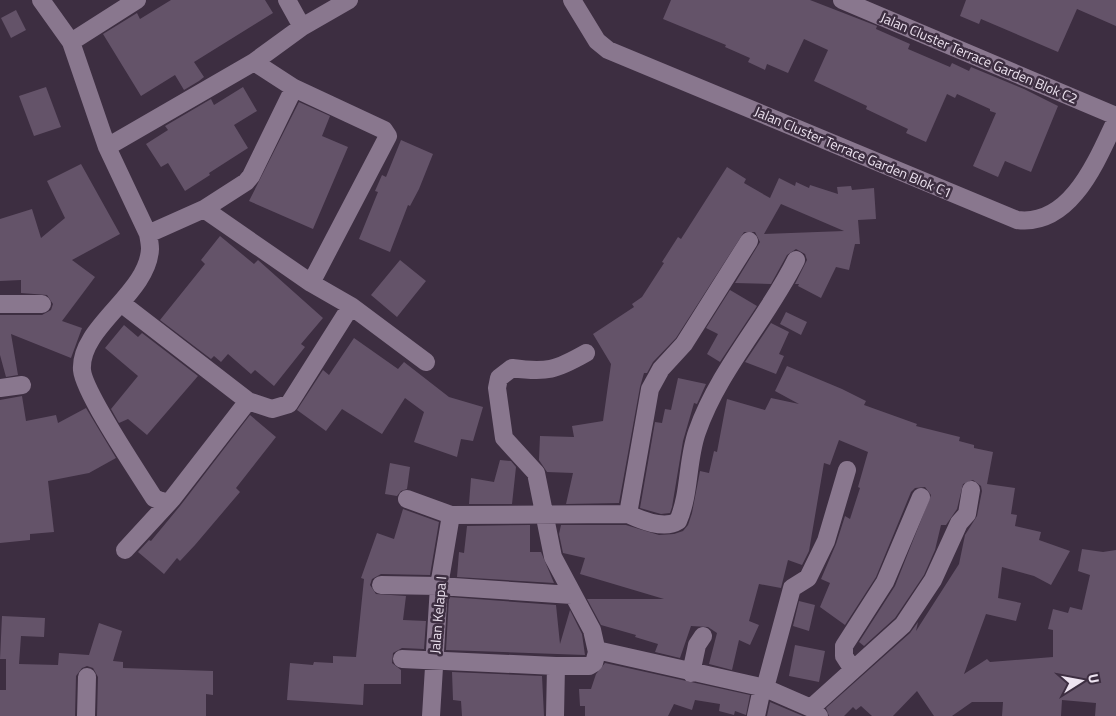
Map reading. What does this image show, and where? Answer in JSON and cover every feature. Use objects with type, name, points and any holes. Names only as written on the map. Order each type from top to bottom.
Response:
[{"type":"street","points":[[41,0],[71,42],[107,148],[148,234],[150,249],[146,267],[121,303],[95,335],[86,351],[82,370],[94,398],[162,500]]},
{"type":"street","points":[[71,42],[137,0]]},
{"type":"street","points":[[287,0],[302,27]]},
{"type":"street","points":[[107,148],[254,62],[302,27],[349,0]]},
{"type":"street","name":"Jalan Cluster Terrace Garden Blok C1","points":[[572,0],[597,41],[608,50],[1017,220],[1028,222],[1040,219],[1058,210],[1065,204],[1077,191],[1103,148],[1116,120]]},
{"type":"street","name":"Jalan Cluster Terrace Garden Blok C2","points":[[842,0],[1116,116]]},
{"type":"street","points":[[254,62],[294,88],[387,133],[387,139],[311,283]]},
{"type":"street","points":[[148,234],[204,209],[252,176],[294,88]]},
{"type":"street","points":[[204,209],[311,283],[350,306],[426,362]]},
{"type":"street","points":[[628,514],[650,388],[661,369],[684,344],[749,240]]},
{"type":"street","points":[[407,499],[451,515],[545,516],[628,514],[643,520],[666,525],[678,521],[696,432],[724,376],[767,312],[796,260]]},
{"type":"street","points":[[1,301],[42,304]]},
{"type":"street","points":[[121,303],[248,400],[272,409],[289,404],[350,306]]},
{"type":"street","points":[[402,659],[434,662],[556,666],[589,666],[594,663],[597,652],[592,630],[572,596],[553,557],[536,474],[504,438],[497,388],[499,378],[512,368],[538,372],[560,367],[586,353]]},
{"type":"street","points":[[0,388],[22,385]]},
{"type":"street","points":[[125,550],[162,500],[248,400]]},
{"type":"street","points":[[756,716],[761,692],[765,688],[792,588],[808,578],[826,541],[847,470]]},
{"type":"street","points":[[597,652],[601,651],[691,673],[765,688],[815,712],[853,670],[890,639],[915,608],[933,580],[959,523],[967,514],[971,490]]},
{"type":"street","points":[[853,670],[844,656],[844,646],[885,582],[921,497]]},
{"type":"street","name":"Jalan Kelapa I","points":[[431,716],[439,586],[451,515]]},
{"type":"street","points":[[381,585],[439,586],[572,596]]},
{"type":"street","points":[[691,673],[697,644],[703,636]]},
{"type":"street","points":[[556,666],[556,716]]},
{"type":"street","points":[[86,716],[87,677]]},
{"type":"building","points":[[171,0],[265,0],[273,13],[194,62],[204,77],[199,81],[184,90],[175,75],[141,96],[103,34],[137,13],[140,19]]},
{"type":"building","points":[[671,0],[810,0],[877,26],[876,29],[910,44],[908,49],[950,67],[952,63],[969,71],[971,67],[1024,89],[1058,106],[1031,172],[1005,161],[998,177],[973,166],[996,113],[990,111],[990,109],[957,94],[955,98],[947,94],[926,142],[906,133],[908,129],[866,109],[867,106],[814,81],[828,50],[804,39],[788,73],[767,64],[765,70],[748,62],[750,58],[725,47],[726,45],[663,19]]},
{"type":"building","points":[[966,0],[1116,0],[1116,26],[1077,9],[1058,52],[981,19],[979,24],[960,16]]},
{"type":"building","points":[[16,10],[26,30],[11,38],[1,18]]},
{"type":"building","points":[[46,87],[61,127],[34,136],[19,96]]},
{"type":"building","points":[[243,87],[257,111],[234,125],[248,148],[185,191],[168,163],[161,167],[146,144],[168,130],[165,126],[211,99],[214,105]]},
{"type":"building","points":[[299,102],[330,116],[322,136],[348,147],[313,229],[249,201]]},
{"type":"building","points":[[401,140],[433,154],[419,189],[410,206],[408,205],[390,252],[359,239],[378,192],[375,191],[382,175],[386,177]]},
{"type":"building","points":[[81,164],[120,234],[72,260],[95,277],[62,321],[82,328],[71,358],[11,334],[18,375],[6,377],[0,355],[0,315],[42,315],[51,310],[53,304],[47,295],[21,293],[21,280],[0,281],[0,219],[32,209],[41,238],[65,218],[47,181]]},
{"type":"building","points":[[727,167],[746,179],[744,183],[770,198],[779,178],[795,186],[796,182],[809,188],[810,185],[838,194],[837,187],[851,186],[852,190],[874,188],[876,219],[858,220],[860,244],[855,244],[849,270],[836,267],[821,298],[798,286],[799,284],[795,284],[807,260],[805,254],[796,249],[787,255],[771,284],[735,283],[760,242],[755,232],[744,232],[676,338],[653,362],[647,373],[644,373],[619,503],[566,504],[573,473],[547,472],[539,460],[540,436],[574,437],[572,426],[603,421],[611,364],[593,334],[634,307],[632,304],[642,297],[678,237],[681,239]],"holes":[[[781,204],[844,231],[764,234]]]},
{"type":"building","points":[[220,236],[254,264],[258,260],[323,318],[301,344],[305,347],[274,386],[255,370],[251,374],[228,354],[221,362],[214,356],[211,359],[160,320],[205,264],[201,260]]},
{"type":"building","points":[[400,260],[426,281],[397,317],[371,295]]},
{"type":"building","points":[[730,290],[757,306],[720,362],[707,354],[718,334],[706,328]]},
{"type":"building","points":[[786,312],[807,322],[801,335],[780,324]]},
{"type":"building","points":[[771,323],[789,332],[779,354],[784,356],[776,374],[745,362]]},
{"type":"building","points":[[124,325],[138,337],[142,333],[198,376],[147,435],[128,419],[119,423],[111,409],[138,376],[105,348]]},
{"type":"building","points":[[354,338],[398,369],[404,362],[449,397],[483,407],[473,441],[461,439],[457,457],[414,442],[424,412],[405,398],[382,434],[342,409],[326,431],[297,410],[323,370],[329,375]]},
{"type":"building","points":[[787,366],[866,401],[864,405],[917,424],[916,426],[960,437],[959,441],[974,445],[974,448],[993,452],[987,484],[1015,488],[1011,514],[1017,515],[1015,526],[1041,532],[1039,540],[1070,551],[1051,585],[1034,576],[1002,567],[998,598],[1021,603],[1016,621],[986,614],[964,674],[987,659],[990,662],[1053,657],[1053,630],[1048,629],[1053,609],[1068,613],[1070,607],[1082,610],[1090,575],[1078,571],[1082,549],[1103,552],[1116,550],[1116,716],[1095,716],[1096,703],[1062,700],[1061,716],[1002,716],[1003,702],[972,702],[952,716],[934,716],[917,691],[893,716],[872,716],[861,706],[856,710],[853,707],[844,716],[829,716],[826,708],[910,633],[918,622],[916,631],[959,564],[965,535],[977,516],[982,491],[981,486],[973,480],[963,484],[957,509],[946,525],[941,525],[935,550],[924,575],[895,618],[864,646],[859,642],[895,586],[931,495],[925,487],[915,488],[911,492],[876,577],[845,625],[820,607],[830,583],[821,579],[836,544],[845,516],[850,519],[860,488],[858,487],[868,452],[839,440],[830,465],[824,463],[809,551],[802,565],[788,560],[781,588],[759,584],[749,621],[759,625],[750,645],[739,640],[732,670],[709,664],[717,633],[708,627],[691,626],[680,658],[655,652],[658,644],[635,637],[636,635],[601,625],[587,599],[664,599],[580,574],[585,558],[563,553],[559,534],[561,525],[626,525],[659,535],[683,531],[688,525],[692,513],[700,471],[709,473],[714,451],[717,452],[727,399],[765,410],[771,398],[799,404],[775,391]]},
{"type":"building","points":[[678,378],[706,384],[697,404],[694,403],[683,441],[670,513],[661,514],[640,508],[655,422],[662,423],[665,409],[671,410]]},
{"type":"building","points":[[22,396],[26,421],[56,415],[58,423],[86,408],[116,458],[89,473],[48,481],[54,532],[30,534],[30,540],[0,543],[0,400]]},
{"type":"building","points":[[250,415],[276,437],[236,488],[240,492],[195,545],[180,561],[177,558],[164,574],[138,552],[149,540],[151,541],[180,506]]},
{"type":"building","points":[[500,460],[511,461],[516,467],[512,504],[469,504],[471,478],[494,482]]},
{"type":"building","points":[[390,463],[410,467],[407,489],[401,491],[397,496],[385,494]]},
{"type":"building","points":[[403,509],[439,522],[430,575],[381,574],[372,579],[370,585],[376,594],[406,596],[403,620],[426,621],[424,649],[402,648],[393,653],[392,663],[401,670],[401,684],[364,684],[363,705],[287,700],[290,663],[313,665],[314,662],[333,663],[333,656],[356,657],[364,579],[361,578],[377,533],[394,539]]},
{"type":"building","points":[[530,525],[530,552],[541,552],[554,583],[457,577],[459,552],[464,553],[467,526]]},
{"type":"building","points":[[449,597],[556,605],[560,644],[570,610],[582,634],[585,655],[446,650]]},
{"type":"building","points":[[799,601],[815,605],[809,631],[793,626]]},
{"type":"building","points":[[2,616],[45,618],[44,637],[21,636],[19,664],[58,665],[59,653],[89,655],[99,623],[122,631],[113,661],[123,662],[123,668],[213,671],[213,695],[206,694],[206,716],[97,716],[98,677],[93,668],[87,666],[82,668],[76,676],[75,716],[0,716],[0,690],[6,690],[6,659],[0,659]]},
{"type":"building","points":[[795,645],[825,651],[819,682],[789,676]]},
{"type":"building","points":[[605,663],[750,695],[746,715],[735,711],[734,715],[719,711],[720,704],[695,700],[692,710],[674,704],[668,716],[585,716],[585,706],[580,706],[579,689],[591,689],[596,674]]},
{"type":"building","points":[[452,672],[542,676],[544,716],[462,716],[461,701],[453,700]]},
{"type":"building","points":[[770,702],[803,716],[767,716]]}]
